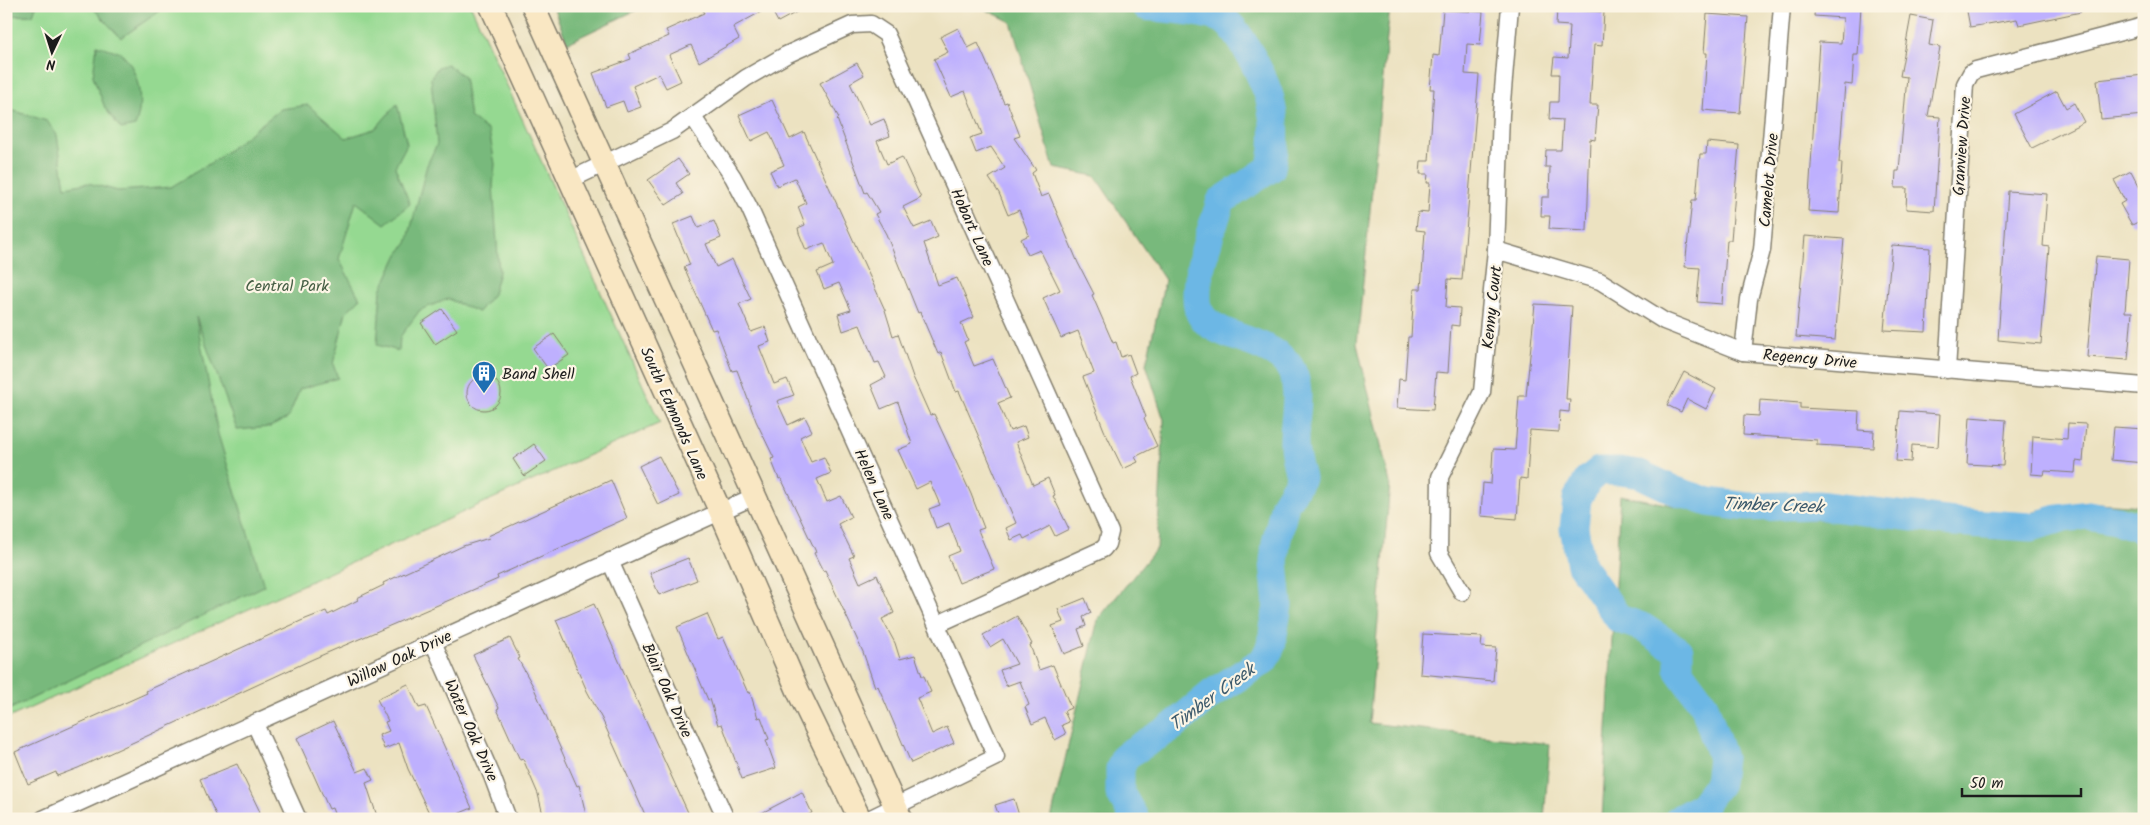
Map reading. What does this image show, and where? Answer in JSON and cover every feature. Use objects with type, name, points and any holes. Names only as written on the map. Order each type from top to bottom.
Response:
[{"type":"main road","name":"South Edmonds Lane","points":[[491,6],[720,513],[799,693],[860,819]]},
{"type":"main road","points":[[533,6],[898,812]]},
{"type":"street","name":"Kenny Court","points":[[1462,592],[1439,553],[1440,477],[1482,392],[1496,250],[1501,114],[1510,6]]},
{"type":"street","name":"Camelot Drive","points":[[1743,352],[1749,299],[1762,250],[1782,6]]},
{"type":"street","name":"Hobart Lane","points":[[605,164],[672,131],[765,66],[852,25],[871,24],[886,34],[1110,532],[1107,544],[1103,549],[938,624]]},
{"type":"street","name":"Granview Drive","points":[[1947,370],[1965,84],[1976,70],[2144,26]]},
{"type":"street","name":"Helen Lane","points":[[693,117],[733,177],[749,207],[938,624],[996,757],[898,812]]},
{"type":"street","points":[[570,180],[605,164]]},
{"type":"street","name":"Regency Drive","points":[[1496,250],[1600,281],[1664,321],[1743,352],[2144,386]]},
{"type":"street","name":"Willow Oak Drive","points":[[42,819],[755,496]]},
{"type":"street","name":"Blair Oak Drive","points":[[610,561],[726,819]]},
{"type":"street","name":"Water Oak Drive","points":[[432,642],[492,776],[508,819]]},
{"type":"street","points":[[255,724],[298,819]]},
{"type":"street","points":[[869,819],[898,812]]},
{"type":"green space","name":"Central Park","points":[[6,6],[471,6],[660,423],[6,719]]},
{"type":"green space","points":[[6,6],[36,6],[33,15],[6,16]]},
{"type":"green space","points":[[91,6],[167,6],[121,38]]},
{"type":"green space","points":[[553,6],[645,6],[567,43]]},
{"type":"green space","points":[[979,6],[1390,6],[1357,344],[1390,483],[1369,723],[1550,744],[1544,819],[1051,819],[1098,619],[1157,548],[1164,420],[1146,364],[1165,280],[1095,176],[1054,168],[1011,22]]},
{"type":"green space","points":[[97,45],[121,53],[133,70],[137,79],[140,99],[135,126],[121,129],[105,108],[93,76]]},
{"type":"green space","points":[[447,64],[464,77],[470,117],[489,131],[495,164],[493,185],[499,272],[493,294],[478,312],[448,299],[420,310],[400,337],[399,351],[377,345],[381,290],[398,254],[407,243],[427,165],[437,144],[431,78],[438,67]]},
{"type":"green space","points":[[6,99],[11,110],[47,121],[57,135],[65,187],[88,183],[118,191],[171,187],[217,159],[281,109],[308,105],[346,138],[375,129],[397,104],[407,144],[395,167],[410,204],[385,224],[356,202],[339,259],[360,299],[346,312],[333,364],[338,378],[300,389],[288,418],[270,427],[237,430],[196,317],[218,434],[264,586],[6,711]]},
{"type":"green space","points":[[1620,495],[1728,516],[1854,521],[1997,539],[2034,511],[2083,502],[2144,506],[2144,819],[1602,819]]},
{"type":"building","points":[[701,6],[808,6],[778,22],[770,7],[733,27],[739,39],[699,62],[691,45],[669,55],[681,81],[666,88],[659,74],[633,86],[641,107],[627,112],[623,101],[606,107],[593,73],[631,59],[629,54],[669,36],[666,30],[704,13]]},
{"type":"building","points":[[1815,6],[1861,6],[1858,55],[1854,55],[1852,85],[1845,84],[1839,163],[1842,163],[1839,213],[1808,211],[1819,42],[1841,43],[1843,18],[1814,16]]},
{"type":"building","points":[[1966,6],[2080,6],[2081,12],[2019,25],[2017,19],[1970,27]]},
{"type":"building","points":[[1557,9],[1604,12],[1602,46],[1594,45],[1590,105],[1598,105],[1595,140],[1590,139],[1587,231],[1549,229],[1550,216],[1541,216],[1542,197],[1549,197],[1550,167],[1545,167],[1546,150],[1561,150],[1563,120],[1549,119],[1550,102],[1558,102],[1559,74],[1552,74],[1554,57],[1568,58],[1570,26],[1556,25]]},
{"type":"building","points":[[1443,10],[1483,12],[1480,45],[1467,44],[1465,74],[1479,75],[1462,280],[1448,279],[1446,307],[1460,308],[1459,326],[1451,325],[1448,373],[1436,372],[1433,410],[1397,408],[1399,379],[1405,380],[1408,337],[1411,337],[1414,289],[1421,289],[1425,231],[1416,230],[1418,212],[1428,213],[1430,183],[1427,183],[1428,174],[1420,174],[1421,161],[1429,161],[1434,89],[1430,89],[1433,55],[1439,56]]},
{"type":"building","points":[[1707,14],[1748,17],[1740,113],[1703,110],[1707,53],[1704,53]]},
{"type":"building","points":[[1911,16],[1933,20],[1929,45],[1940,47],[1928,116],[1940,117],[1934,211],[1906,209],[1907,188],[1895,188],[1896,171],[1899,171],[1907,77],[1900,76]]},
{"type":"building","points":[[958,28],[968,48],[978,43],[1004,103],[1007,102],[1020,136],[1014,138],[1036,170],[1032,173],[1041,197],[1049,194],[1078,263],[1094,294],[1092,295],[1113,343],[1116,342],[1121,357],[1129,354],[1136,373],[1130,376],[1146,417],[1144,418],[1157,446],[1135,457],[1138,462],[1123,469],[1104,430],[1083,377],[1094,373],[1078,331],[1061,338],[1043,298],[1060,290],[1040,250],[1028,255],[1021,239],[1029,235],[1019,210],[1008,215],[999,193],[989,178],[1005,168],[991,147],[976,153],[970,138],[982,134],[965,91],[951,97],[934,59],[948,52],[940,37]]},
{"type":"building","points":[[857,63],[864,75],[850,83],[870,125],[884,119],[890,136],[877,141],[887,164],[902,157],[921,198],[903,207],[914,228],[931,221],[938,237],[924,243],[938,285],[957,278],[974,317],[961,323],[968,340],[964,342],[974,366],[993,359],[1010,398],[998,403],[1010,431],[1024,426],[1028,437],[1016,442],[1033,485],[1048,478],[1055,495],[1053,496],[1069,529],[1055,536],[1050,526],[1024,539],[1022,535],[1011,540],[1006,528],[1016,523],[959,391],[956,392],[941,352],[938,354],[920,312],[918,313],[886,234],[875,214],[879,212],[867,192],[865,193],[837,119],[839,118],[820,83]]},
{"type":"building","points":[[2144,75],[2144,115],[2101,119],[2097,80]]},
{"type":"building","points":[[2057,91],[2066,108],[2074,103],[2084,122],[2032,148],[2014,114]]},
{"type":"building","points":[[772,100],[790,139],[804,132],[885,310],[893,336],[898,334],[913,377],[930,415],[934,414],[971,494],[984,528],[978,530],[994,569],[959,583],[948,556],[960,551],[949,523],[936,528],[929,509],[940,505],[930,482],[916,489],[898,450],[912,444],[898,402],[881,409],[871,385],[886,377],[879,362],[875,363],[860,325],[843,331],[838,314],[851,310],[839,283],[824,289],[817,272],[833,265],[824,243],[806,250],[799,233],[798,228],[805,225],[798,207],[806,203],[795,178],[777,186],[770,171],[784,165],[769,132],[751,141],[739,115]]},
{"type":"building","points":[[1707,142],[1739,145],[1731,240],[1727,240],[1722,304],[1697,302],[1700,268],[1685,267],[1692,200],[1696,200],[1700,154],[1706,154]]},
{"type":"building","points":[[678,159],[689,174],[676,183],[683,194],[666,205],[648,180]]},
{"type":"building","points":[[2131,171],[2144,196],[2144,219],[2132,225],[2120,204],[2125,201],[2114,180]]},
{"type":"building","points":[[2008,191],[2047,194],[2043,246],[2049,247],[2041,344],[1998,340]]},
{"type":"building","points":[[693,216],[698,228],[714,221],[721,238],[706,244],[716,267],[732,259],[751,299],[739,304],[751,332],[765,327],[770,342],[759,346],[774,384],[787,379],[794,395],[777,401],[788,425],[805,417],[812,431],[800,437],[811,462],[824,457],[831,473],[817,479],[827,502],[841,496],[851,517],[838,524],[854,556],[849,558],[860,583],[877,575],[894,613],[882,619],[895,643],[900,659],[915,655],[922,676],[924,676],[931,692],[917,698],[932,734],[947,727],[954,743],[911,763],[878,686],[875,687],[863,652],[825,570],[823,571],[814,553],[816,552],[781,478],[779,479],[771,459],[774,458],[756,421],[737,370],[732,371],[716,329],[712,330],[684,267],[690,265],[673,224]]},
{"type":"building","points":[[1805,236],[1844,239],[1835,340],[1796,337]]},
{"type":"building","points":[[1892,245],[1930,248],[1926,332],[1884,330]]},
{"type":"building","points":[[2096,256],[2129,259],[2125,312],[2132,312],[2128,360],[2087,357]]},
{"type":"building","points":[[1535,304],[1572,306],[1566,399],[1570,399],[1569,412],[1560,411],[1559,432],[1530,430],[1527,479],[1520,478],[1517,519],[1481,516],[1483,483],[1491,484],[1493,449],[1515,450],[1519,396],[1526,396]]},
{"type":"building","points":[[442,309],[457,330],[435,344],[421,323]]},
{"type":"building","points":[[554,334],[569,355],[548,369],[533,348]]},
{"type":"building","points":[[1684,372],[1716,389],[1706,409],[1687,399],[1681,412],[1667,405]]},
{"type":"building","name":"Band Shell","points":[[484,376],[491,377],[496,381],[500,386],[500,400],[496,405],[491,409],[484,410],[477,409],[472,405],[468,400],[467,393],[468,386],[472,381],[477,377]]},
{"type":"building","points":[[1760,400],[1800,403],[1800,408],[1859,411],[1858,430],[1874,431],[1873,448],[1817,445],[1817,440],[1743,435],[1744,415],[1759,416]]},
{"type":"building","points":[[1900,411],[1940,414],[1938,447],[1912,445],[1911,462],[1896,461]]},
{"type":"building","points":[[1970,417],[2006,420],[2003,466],[1967,464]]},
{"type":"building","points":[[2068,423],[2086,424],[2083,462],[2076,461],[2075,473],[2045,471],[2044,475],[2031,474],[2033,436],[2067,439]]},
{"type":"building","points":[[2114,427],[2144,429],[2144,463],[2111,460]]},
{"type":"building","points":[[534,444],[546,461],[524,476],[513,459]]},
{"type":"building","points":[[659,456],[679,495],[658,505],[639,466]]},
{"type":"building","points":[[611,480],[627,518],[497,576],[498,579],[313,659],[78,768],[57,776],[56,772],[28,784],[15,752],[303,620],[326,611],[328,615],[384,585],[383,583],[463,546],[489,538],[488,536]]},
{"type":"building","points":[[688,558],[697,580],[659,595],[650,573]]},
{"type":"building","points":[[1085,598],[1091,613],[1083,617],[1086,626],[1078,629],[1084,646],[1064,654],[1052,626],[1063,622],[1058,609]]},
{"type":"building","points":[[594,604],[691,819],[647,819],[602,719],[587,691],[556,620]]},
{"type":"building","points":[[707,614],[718,639],[723,637],[748,693],[750,692],[758,718],[761,717],[769,739],[766,740],[776,768],[742,779],[722,724],[718,725],[710,699],[708,700],[677,627]]},
{"type":"building","points":[[1017,616],[1032,644],[1030,645],[1039,670],[1053,665],[1071,708],[1064,711],[1069,722],[1062,725],[1066,734],[1055,740],[1045,718],[1032,724],[1025,707],[1029,705],[1020,681],[1006,686],[1000,670],[1017,664],[1003,639],[990,647],[983,635]]},
{"type":"building","points":[[1423,634],[1482,637],[1481,647],[1496,648],[1493,681],[1420,674]]},
{"type":"building","points":[[510,638],[577,786],[579,785],[587,819],[544,819],[538,794],[523,759],[520,760],[497,709],[499,708],[473,655]]},
{"type":"building","points":[[408,684],[419,708],[426,706],[472,808],[446,819],[432,819],[408,769],[399,743],[384,749],[379,735],[389,731],[385,722],[388,721],[377,699]]},
{"type":"building","points":[[333,721],[357,772],[367,768],[373,780],[366,783],[378,819],[336,819],[332,808],[329,809],[297,738]]},
{"type":"building","points":[[237,764],[260,812],[258,813],[261,819],[218,819],[209,800],[200,779]]},
{"type":"building","points":[[802,792],[812,813],[800,819],[750,819]]},
{"type":"building","points":[[1014,799],[1020,819],[1000,819],[995,805]]},
{"type":"waterway","name":"Timber Creek","points":[[1135,819],[1120,793],[1120,769],[1125,756],[1172,727],[1213,693],[1264,660],[1271,646],[1278,605],[1274,562],[1276,543],[1285,504],[1301,478],[1294,448],[1297,404],[1296,384],[1289,366],[1272,351],[1210,325],[1201,315],[1198,304],[1199,275],[1207,242],[1221,201],[1271,168],[1275,144],[1275,128],[1269,95],[1244,44],[1229,24],[1222,19],[1204,14],[1146,6]]},
{"type":"waterway","name":"Timber Creek","points":[[1679,819],[1701,807],[1719,783],[1722,758],[1704,705],[1679,671],[1679,651],[1642,627],[1619,619],[1581,565],[1574,528],[1577,499],[1588,480],[1599,471],[1620,471],[1640,474],[1676,491],[1709,502],[1748,507],[1817,505],[1954,522],[2031,527],[2058,519],[2088,515],[2136,526],[2144,532]]},
{"type":"place","name":"Band Shell","points":[[484,394]]}]
